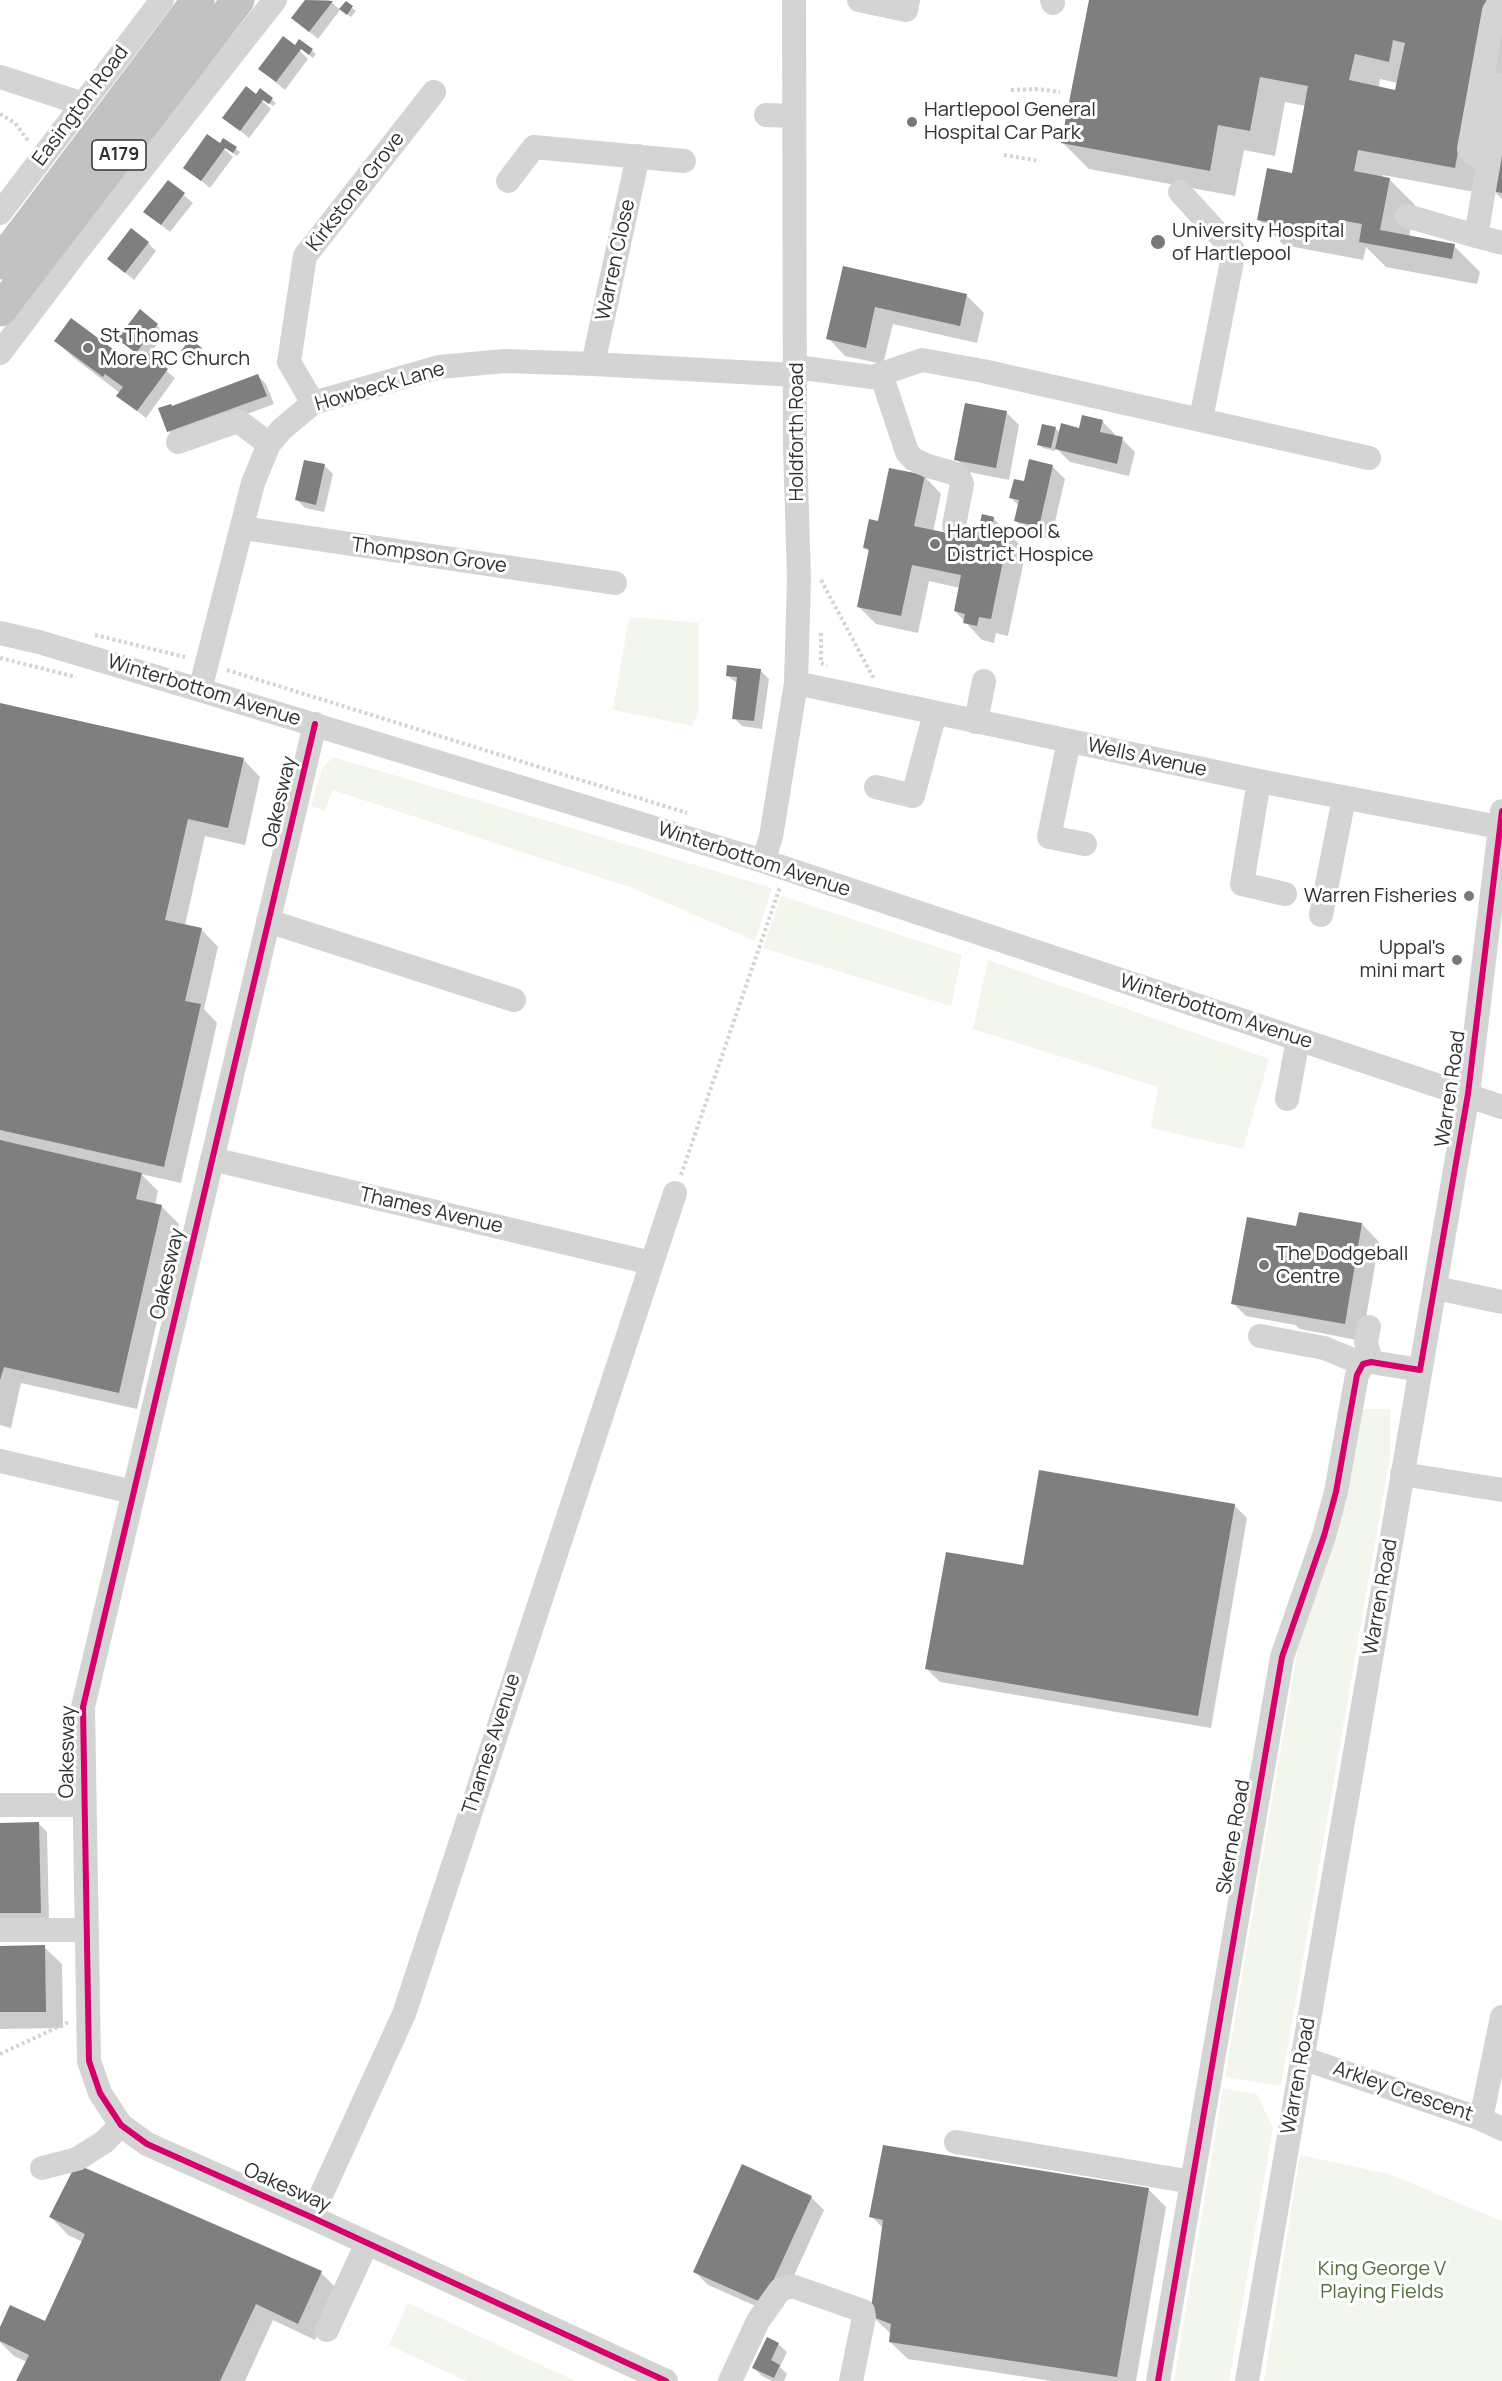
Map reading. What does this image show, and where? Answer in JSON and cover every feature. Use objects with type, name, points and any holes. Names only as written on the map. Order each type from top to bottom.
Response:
[{"type":"highway","name":"Easington Road","points":[[0,263],[198,0]]},
{"type":"highway","name":"A179","points":[[0,310],[238,0]]},
{"type":"street","name":"Easington Road","points":[[0,213],[162,0]]},
{"type":"street","points":[[0,352],[275,0]]},
{"type":"street","name":"Holdforth Road","points":[[764,861],[771,837],[796,683],[799,579],[794,0]]},
{"type":"street","points":[[860,0],[906,10],[908,0]]},
{"type":"street","points":[[1487,164],[1469,148],[1494,11],[1502,5]]},
{"type":"street","points":[[0,77],[74,101],[76,112]]},
{"type":"street","points":[[1476,236],[1502,85]]},
{"type":"street","name":"Kirkstone Grove","points":[[313,403],[289,362],[305,256],[435,92]]},
{"type":"street","points":[[766,115],[794,116]]},
{"type":"street","points":[[508,181],[534,147],[684,161]]},
{"type":"street","name":"Warren Close","points":[[593,364],[639,156]]},
{"type":"street","points":[[1180,192],[1234,251],[1201,419]]},
{"type":"street","points":[[1407,216],[1502,243]]},
{"type":"street","name":"Howbeck Lane","points":[[200,690],[254,483],[269,444],[282,429],[313,403],[439,367],[505,361],[796,371],[872,377],[922,360],[983,371],[1369,458]]},
{"type":"street","points":[[881,374],[907,452],[913,459],[953,472],[959,477],[962,484],[954,526]]},
{"type":"street","points":[[178,442],[238,420],[269,444]]},
{"type":"street","name":"Thompson Grove","points":[[243,528],[615,583]]},
{"type":"street","name":"Winterbottom Avenue","points":[[0,633],[39,642],[315,724],[764,861],[1502,1107]]},
{"type":"street","points":[[976,722],[984,681]]},
{"type":"street","name":"Wells Avenue","points":[[796,683],[1344,798],[1501,819]]},
{"type":"street","points":[[876,787],[913,796],[935,713]]},
{"type":"street","name":"Oakesway","points":[[315,724],[83,1707],[89,2061],[100,2093],[121,2125],[147,2144],[666,2381]]},
{"type":"street","points":[[1069,741],[1049,837],[1085,844]]},
{"type":"street","points":[[1259,781],[1242,884],[1285,894]]},
{"type":"street","points":[[1321,915],[1344,798]]},
{"type":"street","name":"Warren Road","points":[[1247,2381],[1468,1094],[1492,974],[1501,819]]},
{"type":"street","points":[[268,921],[514,1000]]},
{"type":"street","points":[[1287,1099],[1298,1039]]},
{"type":"street","name":"Thames Avenue","points":[[212,1159],[651,1263]]},
{"type":"street","name":"Thames Avenue","points":[[311,2217],[404,2014],[675,1193]]},
{"type":"street","points":[[1436,1288],[1502,1302]]},
{"type":"street","points":[[1367,1363],[1366,1342],[1369,1327]]},
{"type":"street","points":[[1260,1336],[1324,1348],[1367,1363],[1420,1370]]},
{"type":"street","name":"Skerne Road","points":[[1158,2381],[1282,1657],[1330,1514],[1357,1375],[1367,1363]]},
{"type":"street","points":[[0,1461],[133,1492]]},
{"type":"street","points":[[1402,1474],[1502,1491]]},
{"type":"street","points":[[0,1805],[83,1805]]},
{"type":"street","points":[[0,1930],[87,1930]]},
{"type":"street","points":[[1491,2124],[1502,2017]]},
{"type":"street","name":"Arkley Crescent","points":[[1302,2058],[1491,2124]]},
{"type":"street","points":[[42,2168],[78,2159],[104,2142],[121,2125]]},
{"type":"street","points":[[956,2142],[1192,2182]]},
{"type":"street","points":[[327,2330],[367,2243]]},
{"type":"street","points":[[730,2381],[758,2321],[780,2290],[792,2286],[862,2311],[864,2317],[851,2381]]},
{"type":"path","points":[[1011,90],[1038,89],[1060,92]]},
{"type":"path","points":[[0,114],[15,123],[36,151]]},
{"type":"path","points":[[1004,155],[1040,161]]},
{"type":"path","points":[[820,578],[876,683]]},
{"type":"path","points":[[225,669],[691,814]]},
{"type":"path","points":[[675,1193],[782,882]]},
{"type":"path","points":[[0,2054],[88,2013]]},
{"type":"green space","points":[[633,617],[699,623],[699,707],[693,726],[613,710],[628,623]]},
{"type":"green space","points":[[333,757],[772,888],[755,941],[635,889],[333,790],[325,811],[311,806],[322,769]]},
{"type":"green space","points":[[781,896],[962,955],[951,1006],[763,948]]},
{"type":"green space","points":[[988,960],[1269,1059],[1243,1149],[1151,1128],[1158,1087],[973,1029]]},
{"type":"green space","points":[[1362,1409],[1390,1409],[1390,1456],[1281,2086],[1225,2077],[1298,1648],[1347,1500]]},
{"type":"green space","points":[[1223,2088],[1257,2094],[1273,2128],[1229,2381],[1174,2381]]},
{"type":"green space","name":"King George V Playing Fields","points":[[1300,2155],[1389,2174],[1502,2221],[1502,2381],[1264,2381]]},
{"type":"green space","points":[[408,2303],[575,2381],[466,2381],[389,2345]]},
{"type":"building","points":[[305,0],[333,1],[309,32],[291,18]]},
{"type":"building","points":[[1089,0],[1486,0],[1455,168],[1358,150],[1354,171],[1390,178],[1380,230],[1455,244],[1452,259],[1359,242],[1362,224],[1340,220],[1338,235],[1257,220],[1267,168],[1292,173],[1308,86],[1260,77],[1250,131],[1218,125],[1210,171],[1061,143]],"holes":[[[1393,40],[1405,43],[1395,90],[1349,80],[1355,54],[1389,62]]]},
{"type":"building","points":[[346,1],[353,6],[347,15],[339,9]]},
{"type":"building","points":[[283,36],[295,45],[299,39],[313,49],[309,55],[301,49],[276,82],[258,69]]},
{"type":"building","points":[[246,86],[256,94],[260,88],[273,98],[269,104],[263,100],[240,131],[222,118]]},
{"type":"building","points":[[207,134],[220,143],[223,138],[237,147],[233,153],[225,148],[201,181],[183,168]]},
{"type":"building","points":[[1502,151],[1502,193],[1492,191]]},
{"type":"building","points":[[168,180],[185,193],[161,225],[143,212]]},
{"type":"building","points":[[131,228],[149,242],[125,273],[107,259]]},
{"type":"building","points":[[843,266],[967,294],[960,326],[875,307],[866,348],[826,339]]},
{"type":"building","points":[[140,309],[158,324],[136,353],[117,339]]},
{"type":"building","points":[[71,318],[121,355],[119,358],[131,367],[135,362],[139,366],[148,354],[168,369],[137,411],[116,396],[123,387],[105,374],[103,377],[54,341]]},
{"type":"building","points":[[190,339],[202,348],[193,360],[181,351]]},
{"type":"building","points":[[258,374],[267,396],[167,432],[158,408],[171,404],[172,406]]},
{"type":"building","points":[[965,403],[1007,411],[996,468],[954,460]]},
{"type":"building","points":[[1082,415],[1103,420],[1100,432],[1123,437],[1117,464],[1055,449],[1061,423],[1079,428]]},
{"type":"building","points":[[1042,424],[1056,427],[1051,448],[1037,445]]},
{"type":"building","points":[[1029,459],[1053,465],[1039,527],[1014,521],[1019,500],[1009,498],[1014,479],[1024,481]]},
{"type":"building","points":[[304,460],[325,464],[316,505],[295,500]]},
{"type":"building","name":"Hartlepool & District Hospice","points":[[889,468],[925,475],[914,526],[976,539],[982,514],[994,517],[992,528],[1009,532],[991,619],[979,617],[977,626],[963,623],[965,614],[954,611],[961,575],[912,565],[901,616],[857,607],[869,549],[863,548],[869,519],[878,521]]},
{"type":"building","points":[[727,665],[761,669],[754,721],[732,719],[737,677],[726,676]]},
{"type":"building","points":[[0,703],[244,758],[228,828],[188,819],[165,920],[202,928],[185,1001],[201,1004],[164,1167],[0,1130]]},
{"type":"building","points":[[0,1140],[142,1173],[136,1199],[162,1205],[119,1393],[4,1367],[0,1380]]},
{"type":"building","points":[[1299,1212],[1362,1223],[1345,1324],[1231,1304],[1247,1217],[1296,1226]]},
{"type":"building","points":[[1039,1470],[1235,1504],[1198,1716],[925,1669],[946,1552],[1023,1565]]},
{"type":"building","points":[[39,1822],[41,1913],[0,1913],[0,1823]]},
{"type":"building","points":[[45,1945],[46,2012],[0,2012],[0,1946]]},
{"type":"building","points":[[883,2145],[1149,2188],[1117,2377],[889,2342],[891,2324],[870,2316],[883,2220],[869,2217]]},
{"type":"building","points":[[76,2164],[322,2271],[298,2324],[256,2304],[220,2381],[16,2381],[29,2355],[0,2341],[0,2327],[10,2305],[45,2321],[85,2234],[49,2217]]},
{"type":"building","points":[[742,2164],[812,2196],[763,2303],[693,2272]]},
{"type":"building","points":[[767,2337],[779,2343],[771,2360],[780,2365],[774,2378],[752,2368]]},
{"type":"cycle path","points":[[315,724],[83,1707],[89,2061],[100,2093],[121,2125],[147,2144],[666,2381]]},
{"type":"cycle path","points":[[1158,2381],[1282,1657],[1324,1536],[1336,1492],[1357,1375],[1363,1364],[1371,1362],[1420,1370],[1468,1094],[1502,811]]},
{"type":"place","name":"Hartlepool General Hospital Car Park","points":[[912,122]]},
{"type":"place","name":"University Hospital of Hartlepool","points":[[1158,242]]},
{"type":"place","name":"St Thomas More RC Church","points":[[88,348]]},
{"type":"place","name":"Hartlepool & District Hospice","points":[[935,544]]},
{"type":"place","name":"Warren Fisheries","points":[[1469,896]]},
{"type":"place","name":"Uppal's mini mart","points":[[1457,960]]},
{"type":"place","name":"The Dodgeball Centre","points":[[1264,1265]]}]
